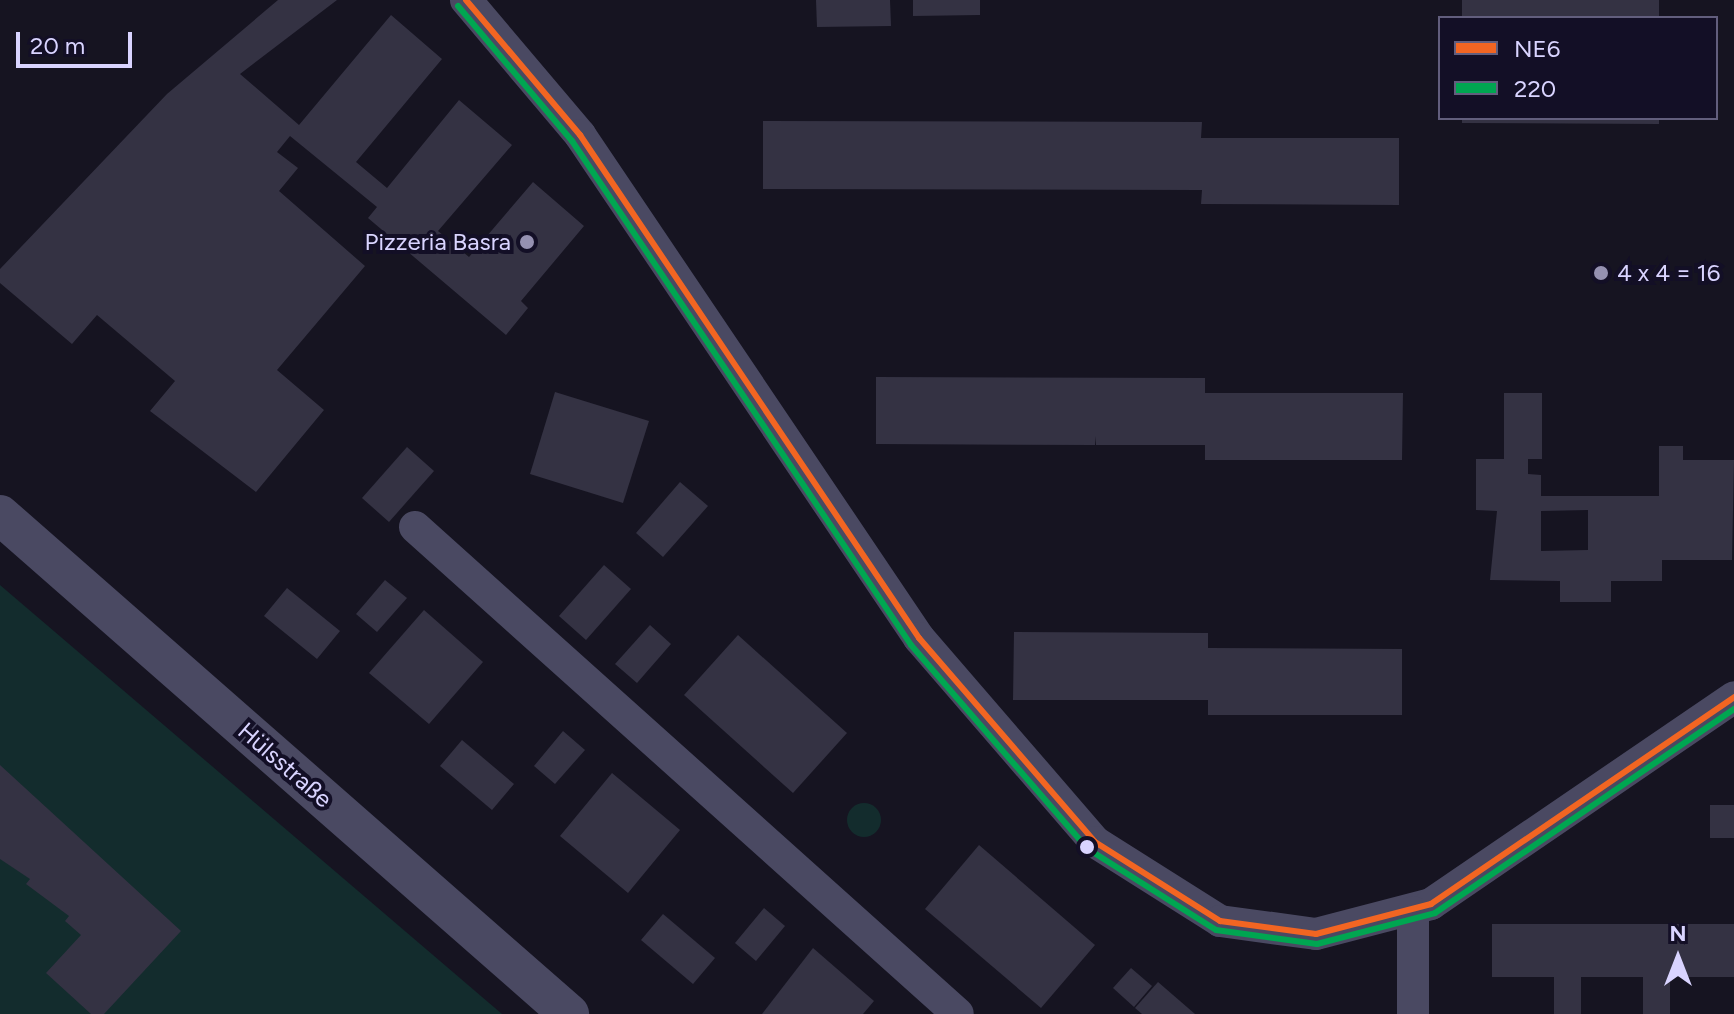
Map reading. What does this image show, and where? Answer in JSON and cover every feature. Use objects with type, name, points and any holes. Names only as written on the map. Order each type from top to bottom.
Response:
[{"type":"street","points":[[466,0],[580,135],[919,638],[1095,842],[1220,921],[1316,934],[1413,912],[1550,829],[1734,697]]},
{"type":"street","name":"Hülsstraße","points":[[0,515],[569,1014]]},
{"type":"street","points":[[415,527],[958,1014]]},
{"type":"street","points":[[1413,912],[1413,1014]]},
{"type":"green space","points":[[0,585],[502,1014],[0,1014]]},
{"type":"green space","points":[[864,803],[876,808],[881,820],[876,832],[864,837],[852,832],[847,820],[852,808]]},
{"type":"building","points":[[278,0],[337,0],[240,74],[299,125],[391,15],[442,59],[356,162],[387,188],[459,100],[512,145],[438,231],[469,257],[533,182],[584,226],[521,301],[528,308],[506,335],[368,218],[377,207],[290,136],[277,152],[298,168],[279,191],[365,266],[277,370],[324,410],[256,492],[150,411],[175,381],[97,315],[72,344],[0,283],[0,269],[167,94]]},
{"type":"building","points":[[816,0],[890,0],[891,26],[817,27]]},
{"type":"building","points":[[913,0],[980,0],[980,15],[913,16]]},
{"type":"building","points":[[1462,0],[1659,0],[1659,16],[1462,16]]},
{"type":"building","points":[[1462,120],[1659,120],[1659,124],[1462,123]]},
{"type":"building","points":[[763,121],[1202,122],[1201,138],[1399,138],[1399,205],[1201,204],[1202,190],[763,189]]},
{"type":"building","points":[[876,377],[1205,378],[1205,393],[1403,393],[1402,460],[1205,460],[1205,445],[1096,445],[1096,436],[1095,445],[876,444]]},
{"type":"building","points":[[555,392],[649,421],[623,503],[530,474]]},
{"type":"building","points":[[1504,393],[1542,393],[1542,459],[1528,459],[1528,474],[1541,475],[1541,496],[1659,496],[1659,446],[1683,446],[1683,460],[1734,460],[1732,560],[1662,560],[1662,581],[1611,581],[1611,602],[1560,602],[1560,581],[1490,580],[1497,511],[1476,510],[1476,459],[1504,459]],"holes":[[[1588,510],[1588,550],[1541,551],[1541,511]]]},
{"type":"building","points":[[407,447],[434,471],[389,522],[362,498]]},
{"type":"building","points":[[680,482],[708,506],[663,557],[636,533]]},
{"type":"building","points":[[604,565],[631,589],[586,640],[559,616]]},
{"type":"building","points":[[385,580],[407,598],[377,632],[356,614]]},
{"type":"building","points":[[287,588],[340,631],[317,659],[264,616]]},
{"type":"building","points":[[424,610],[483,662],[429,724],[369,673]]},
{"type":"building","points":[[650,625],[671,644],[637,683],[615,664]]},
{"type":"building","points":[[1014,632],[1208,633],[1208,648],[1402,649],[1402,715],[1208,715],[1208,700],[1013,700]]},
{"type":"building","points":[[738,635],[847,733],[793,793],[684,695]]},
{"type":"building","points":[[563,731],[585,750],[555,784],[534,766]]},
{"type":"building","points":[[462,740],[514,784],[492,810],[440,766]]},
{"type":"building","points":[[0,765],[181,931],[104,1014],[91,1014],[46,973],[81,935],[65,921],[69,916],[26,884],[30,879],[0,859]]},
{"type":"building","points":[[612,773],[680,830],[628,893],[560,836]]},
{"type":"building","points":[[1710,805],[1734,805],[1734,838],[1710,838]]},
{"type":"building","points":[[979,845],[1095,945],[1041,1008],[925,909]]},
{"type":"building","points":[[764,908],[785,926],[756,961],[735,943]]},
{"type":"building","points":[[663,914],[715,958],[693,984],[641,940]]},
{"type":"building","points":[[1492,924],[1734,924],[1734,977],[1670,977],[1670,1014],[1643,1014],[1643,977],[1581,977],[1581,1014],[1554,1014],[1554,977],[1492,977]]},
{"type":"building","points":[[813,948],[874,1001],[863,1014],[762,1014]]},
{"type":"building","points":[[1131,968],[1152,986],[1134,1007],[1113,988]]},
{"type":"building","points":[[1158,982],[1195,1014],[1142,1014],[1135,1008]]},
{"type":"transit line","name":"NE6","points":[[466,0],[580,135],[919,638],[1095,842],[1220,921],[1316,934],[1431,904],[1734,697]]},
{"type":"transit line","name":"220","points":[[458,6],[572,141],[911,645],[1088,849],[1216,930],[1317,944],[1435,913],[1734,709]]},
{"type":"place","name":"Pizzeria Basra","points":[[527,242]]},
{"type":"place","name":"4 x 4 = 16","points":[[1601,273]]}]
